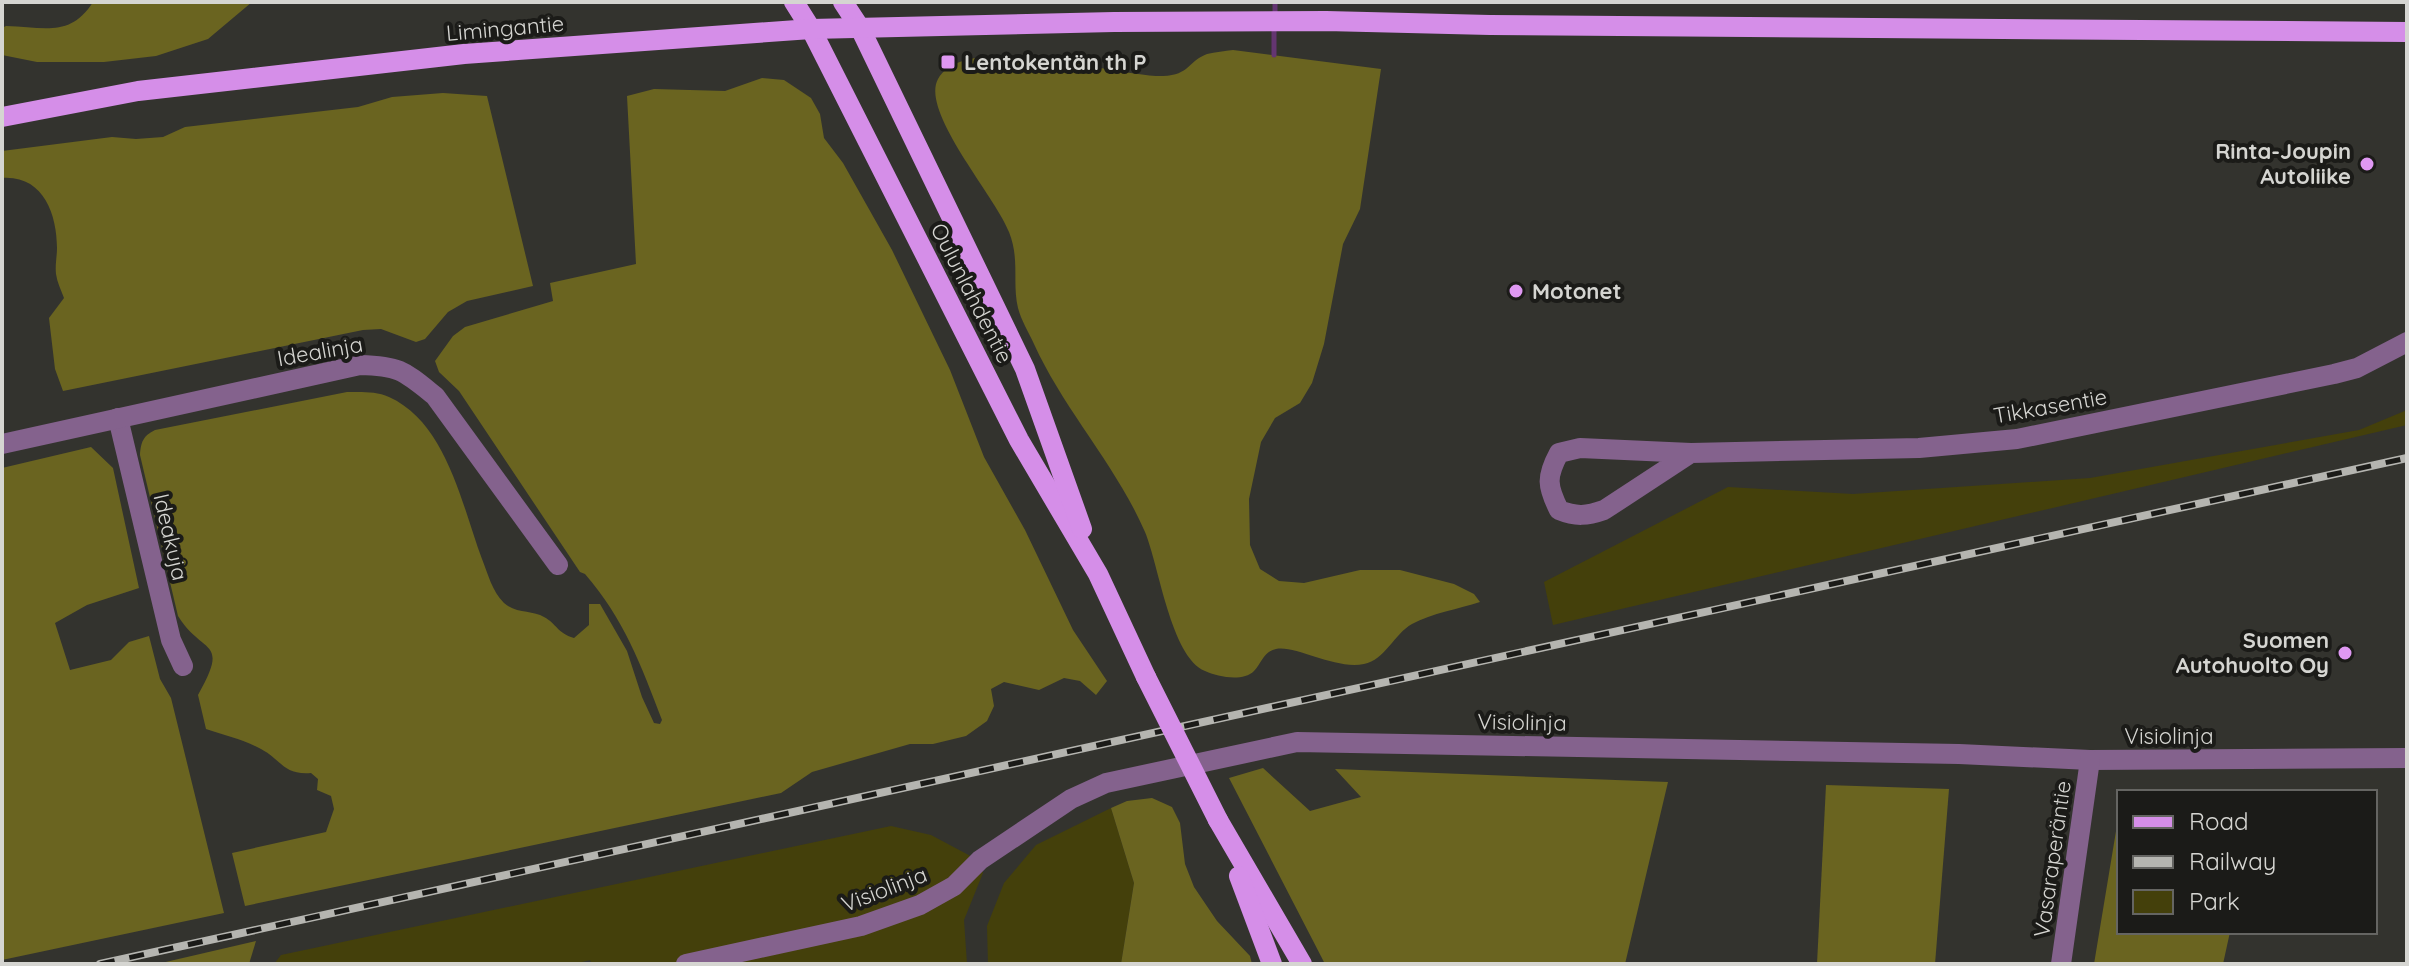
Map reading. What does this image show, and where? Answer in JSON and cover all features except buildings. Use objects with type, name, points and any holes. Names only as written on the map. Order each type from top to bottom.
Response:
[{"type":"main road","name":"Oulunlahdentie","points":[[794,2],[811,29],[1019,440],[1098,574]]},
{"type":"main road","name":"Oulunlahdentie","points":[[843,2],[860,28],[1025,369],[1098,574],[1146,677],[1218,820],[1302,964]]},
{"type":"main road","name":"Limingantie","points":[[2,117],[138,91],[464,54],[811,29],[1326,21],[1521,26],[2407,32]]},
{"type":"main road","name":"Oulunlahdentie","points":[[1218,820],[1272,964]]},
{"type":"street","name":"Tikkasentie","points":[[1691,453],[1604,510],[1589,516],[1574,516],[1559,510],[1549,490],[1550,470],[1559,453],[1580,448],[1691,453],[1919,448],[2017,439],[2334,374],[2357,368],[2407,342]]},
{"type":"street","name":"Idealinja","points":[[2,444],[360,365],[390,366],[408,375],[435,396],[558,565]]},
{"type":"street","name":"Ideakuja","points":[[118,418],[171,640],[183,666]]},
{"type":"street","name":"Visiolinja","points":[[686,964],[861,926],[920,905],[954,886],[980,860],[1059,807],[1106,783],[1297,742],[1959,754],[2090,760],[2407,758]]},
{"type":"street","name":"Vasaraperäntie","points":[[2061,964],[2090,760]]},
{"type":"green space","points":[[2407,410],[2407,425],[1553,625],[1544,582],[1728,487],[1853,494],[2090,478],[2359,430]]},
{"type":"green space","points":[[1111,808],[1134,883],[1121,964],[988,964],[987,926],[1004,883],[1036,845]]},
{"type":"green space","points":[[891,826],[931,835],[978,860],[983,873],[964,920],[967,964],[592,964],[590,960],[574,964],[274,964],[281,955]]},
{"type":"shaded area","points":[[93,2],[252,2],[208,39],[156,56],[104,62],[37,62],[2,55],[2,28],[65,26],[75,21]]},
{"type":"shaded area","points":[[1233,50],[1381,69],[1360,209],[1343,244],[1324,344],[1312,383],[1300,403],[1275,418],[1261,442],[1249,499],[1250,545],[1260,569],[1279,581],[1304,583],[1360,570],[1400,570],[1454,584],[1474,594],[1480,602],[1412,624],[1378,657],[1364,664],[1341,664],[1294,650],[1276,649],[1265,655],[1249,674],[1230,677],[1205,671],[1193,662],[1175,630],[1145,532],[1133,507],[1060,392],[1023,322],[1016,299],[1014,252],[1009,232],[949,133],[935,94],[938,79],[954,65],[978,58],[1009,56],[1043,59],[1163,76],[1179,73],[1207,54]]},
{"type":"shaded area","points":[[762,78],[784,80],[811,98],[820,114],[824,138],[843,163],[892,250],[950,370],[984,457],[1025,530],[1073,630],[1107,681],[1096,695],[1080,681],[1064,678],[1039,690],[1004,682],[991,689],[994,706],[987,721],[966,736],[933,744],[910,744],[812,772],[781,793],[245,906],[232,853],[326,832],[334,809],[331,796],[317,790],[318,779],[311,773],[294,772],[255,746],[206,729],[198,695],[212,664],[212,656],[178,616],[140,455],[143,440],[155,430],[347,392],[389,397],[409,409],[439,446],[459,491],[491,582],[504,603],[544,617],[564,634],[574,638],[589,625],[589,604],[600,604],[627,651],[654,723],[660,724],[662,720],[639,662],[611,608],[585,574],[580,572],[459,391],[439,372],[435,361],[453,336],[465,327],[553,301],[550,283],[636,264],[627,96],[654,89],[725,91]]},
{"type":"shaded area","points":[[443,93],[487,96],[533,286],[467,301],[448,312],[425,339],[416,342],[381,329],[363,330],[63,391],[55,369],[49,318],[64,298],[56,274],[54,222],[45,199],[37,190],[28,183],[2,178],[2,151],[112,137],[163,137],[185,127],[358,107],[392,97]]},
{"type":"shaded area","points":[[91,447],[113,468],[139,588],[87,605],[55,623],[70,670],[111,660],[129,642],[149,636],[160,679],[171,698],[224,913],[2,960],[2,468]]},
{"type":"shaded area","points":[[1263,768],[1310,811],[1361,797],[1335,769],[1668,782],[1625,964],[1325,964],[1229,778]]},
{"type":"shaded area","points":[[1826,785],[1949,789],[1935,964],[1817,964]]},
{"type":"shaded area","points":[[1152,798],[1172,807],[1180,823],[1185,864],[1194,887],[1217,921],[1250,956],[1252,964],[1121,964],[1134,883],[1111,808],[1127,801]]},
{"type":"shaded area","points":[[2117,825],[2117,934],[2230,934],[2223,964],[2094,964]]},
{"type":"shaded area","points":[[256,941],[249,964],[157,964]]},
{"type":"waterway","points":[[1275,2],[1275,18]]},
{"type":"waterway","points":[[1274,28],[1274,55]]},
{"type":"railway","points":[[100,964],[2407,458]]},
{"type":"place","name":"Lentokentän th P","points":[[948,62]]},
{"type":"place","name":"Rinta-Joupin Autoliike","points":[[2367,164]]},
{"type":"place","name":"Motonet","points":[[1516,291]]},
{"type":"place","name":"Suomen Autohuolto Oy","points":[[2345,653]]}]
